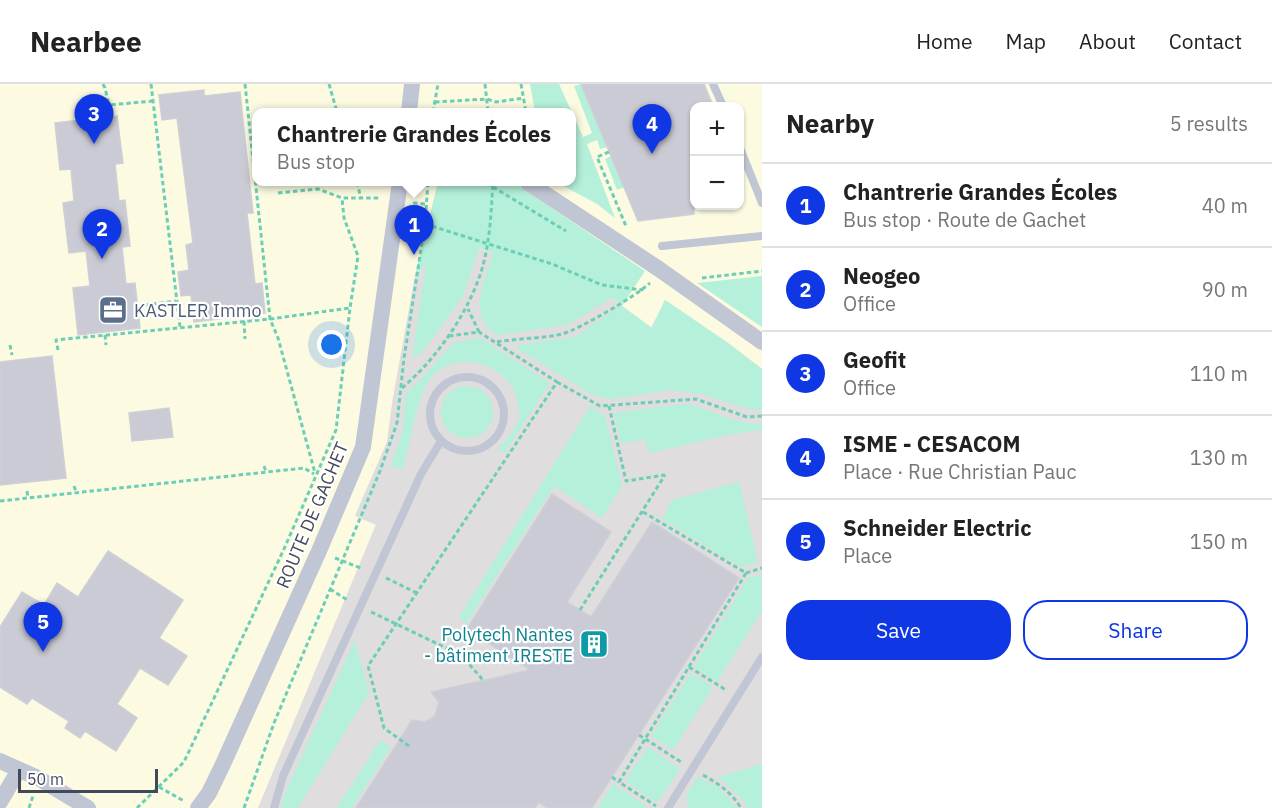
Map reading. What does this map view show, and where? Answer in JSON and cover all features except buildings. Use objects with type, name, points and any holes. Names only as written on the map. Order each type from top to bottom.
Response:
[{"type":"street","points":[[409,108],[412,84]]},
{"type":"street","name":"ROUTE DE GACHET","points":[[192,805],[205,800],[223,764],[363,447],[399,186]]},
{"type":"street","points":[[533,186],[674,279],[762,342]]},
{"type":"street","points":[[0,761],[39,778],[87,808]]},
{"type":"street","points":[[0,802],[18,770]]},
{"type":"lane","points":[[713,84],[721,102]]},
{"type":"lane","points":[[743,156],[762,203]]},
{"type":"lane","points":[[662,246],[762,236]]},
{"type":"lane","points":[[463,377],[479,379],[494,388],[504,410],[503,426],[494,441],[480,449],[464,452],[455,450],[441,441],[430,419],[432,402],[441,388],[463,377]]},
{"type":"lane","points":[[274,808],[283,776],[421,474],[441,441]]},
{"type":"lane","points":[[668,808],[762,657]]},
{"type":"path","points":[[103,84],[109,105],[105,117]]},
{"type":"path","points":[[151,84],[180,327]]},
{"type":"path","points":[[245,84],[252,150]]},
{"type":"path","points":[[329,84],[336,108]]},
{"type":"path","points":[[434,108],[438,84]]},
{"type":"path","points":[[485,84],[488,108]]},
{"type":"path","points":[[521,84],[525,108]]},
{"type":"path","points":[[435,102],[487,99],[496,102],[524,98]]},
{"type":"path","points":[[109,105],[153,101]]},
{"type":"path","points":[[609,152],[597,157],[635,253]]},
{"type":"path","points":[[256,186],[270,319],[278,338],[315,475]]},
{"type":"path","points":[[358,186],[361,199]]},
{"type":"path","points":[[244,808],[274,723],[390,446],[397,423],[425,224],[428,186]]},
{"type":"path","points":[[401,389],[419,374],[467,307],[480,276],[487,245],[493,186]]},
{"type":"path","points":[[137,808],[184,762],[284,549],[336,430],[358,256],[344,218],[342,198],[318,189],[278,193]]},
{"type":"path","points":[[425,224],[552,264],[602,285],[643,290]]},
{"type":"path","points":[[495,343],[564,333],[643,290],[652,282],[659,269]]},
{"type":"path","points":[[674,279],[762,271]]},
{"type":"path","points":[[137,306],[176,301]]},
{"type":"path","points":[[58,350],[56,340],[270,319],[350,308]]},
{"type":"path","points":[[468,309],[479,332],[600,406],[696,399],[747,417],[762,416]]},
{"type":"path","points":[[244,321],[245,339]]},
{"type":"path","points":[[448,336],[479,332]]},
{"type":"path","points":[[105,335],[106,345]]},
{"type":"path","points":[[10,345],[12,356]]},
{"type":"path","points":[[409,746],[384,728],[368,666],[557,381]]},
{"type":"path","points":[[580,610],[665,475],[626,482],[609,406]]},
{"type":"path","points":[[264,466],[266,472]]},
{"type":"path","points":[[0,501],[304,468],[315,475]]},
{"type":"path","points":[[74,486],[76,492]]},
{"type":"path","points":[[27,491],[28,498]]},
{"type":"path","points":[[643,512],[746,573]]},
{"type":"path","points":[[619,782],[746,573],[762,568]]},
{"type":"path","points":[[330,589],[361,608],[461,655],[483,680]]},
{"type":"path","points":[[689,667],[737,698]]},
{"type":"path","points":[[639,735],[645,739]]},
{"type":"path","points":[[612,777],[658,808]]},
{"type":"path","points":[[159,787],[192,805]]},
{"type":"shaded area","points":[[0,84],[762,84],[762,369],[666,301],[652,328],[597,287],[393,397],[387,442],[355,515],[376,524],[258,808],[0,808]]},
{"type":"shaded area","points":[[478,248],[597,287],[651,328],[665,300],[762,369],[762,808],[258,808],[376,525],[355,516],[387,442],[415,275],[431,258]]},
{"type":"green space","points":[[530,84],[559,84],[570,108],[534,108]]},
{"type":"green space","points":[[581,84],[607,147],[600,149],[597,140],[587,144],[615,218],[597,204],[563,186],[576,186],[576,122],[583,137],[592,133],[574,86]]},
{"type":"green space","points":[[611,156],[624,187],[617,190],[605,159]]},
{"type":"green space","points":[[437,186],[519,186],[645,271],[622,306],[652,328],[665,300],[762,369],[762,410],[748,409],[701,394],[671,390],[609,399],[591,394],[516,348],[517,345],[575,337],[621,305],[612,298],[567,325],[497,335],[482,318],[480,308],[482,287],[493,253],[479,248],[463,296],[422,353],[412,358],[426,264],[415,275]]},
{"type":"green space","points":[[762,276],[762,327],[697,283]]},
{"type":"green space","points":[[480,338],[550,383],[504,453],[498,449],[513,431],[519,417],[514,390],[505,378],[493,369],[465,362],[451,364],[438,371],[428,382],[416,412],[402,470],[391,465],[402,433],[406,393],[453,343]]},
{"type":"green space","points":[[467,386],[477,388],[485,394],[491,402],[493,412],[491,422],[485,430],[477,436],[467,438],[457,436],[449,430],[443,422],[441,412],[443,402],[449,394],[457,388]]},
{"type":"green space","points":[[684,404],[742,422],[762,424],[762,430],[732,434],[649,453],[645,440],[621,443],[614,413]]},
{"type":"green space","points":[[590,406],[605,416],[622,486],[602,518],[554,486],[466,624],[459,617]]},
{"type":"green space","points":[[739,482],[758,562],[741,567],[662,519],[672,500]]},
{"type":"green space","points":[[761,575],[762,611],[717,682],[694,667],[748,578]]},
{"type":"green space","points":[[355,640],[369,693],[298,808],[281,808],[287,789]]},
{"type":"green space","points":[[691,673],[713,687],[673,750],[651,736]]},
{"type":"green space","points":[[380,740],[391,747],[352,808],[337,808]]},
{"type":"green space","points":[[648,747],[680,769],[657,803],[625,781]]},
{"type":"green space","points":[[762,764],[762,808],[748,808],[743,800],[718,777]]},
{"type":"green space","points":[[697,777],[718,787],[737,808],[688,808],[686,796]]},
{"type":"green space","points":[[613,784],[649,808],[598,808]]},
{"type":"place","name":"Geofit","points":[[94,144]]},
{"type":"place","name":"ISME - CESACOM","points":[[652,154]]},
{"type":"place","name":"Chantrerie Grandes Écoles","points":[[414,255]]},
{"type":"place","name":"Neogeo","points":[[102,259]]},
{"type":"place","name":"KASTLER Immo","points":[[113,310]]},
{"type":"place","name":"Polytech Nantes - bâtiment IRESTE","points":[[594,644]]},
{"type":"place","name":"Schneider Electric","points":[[43,652]]}]
